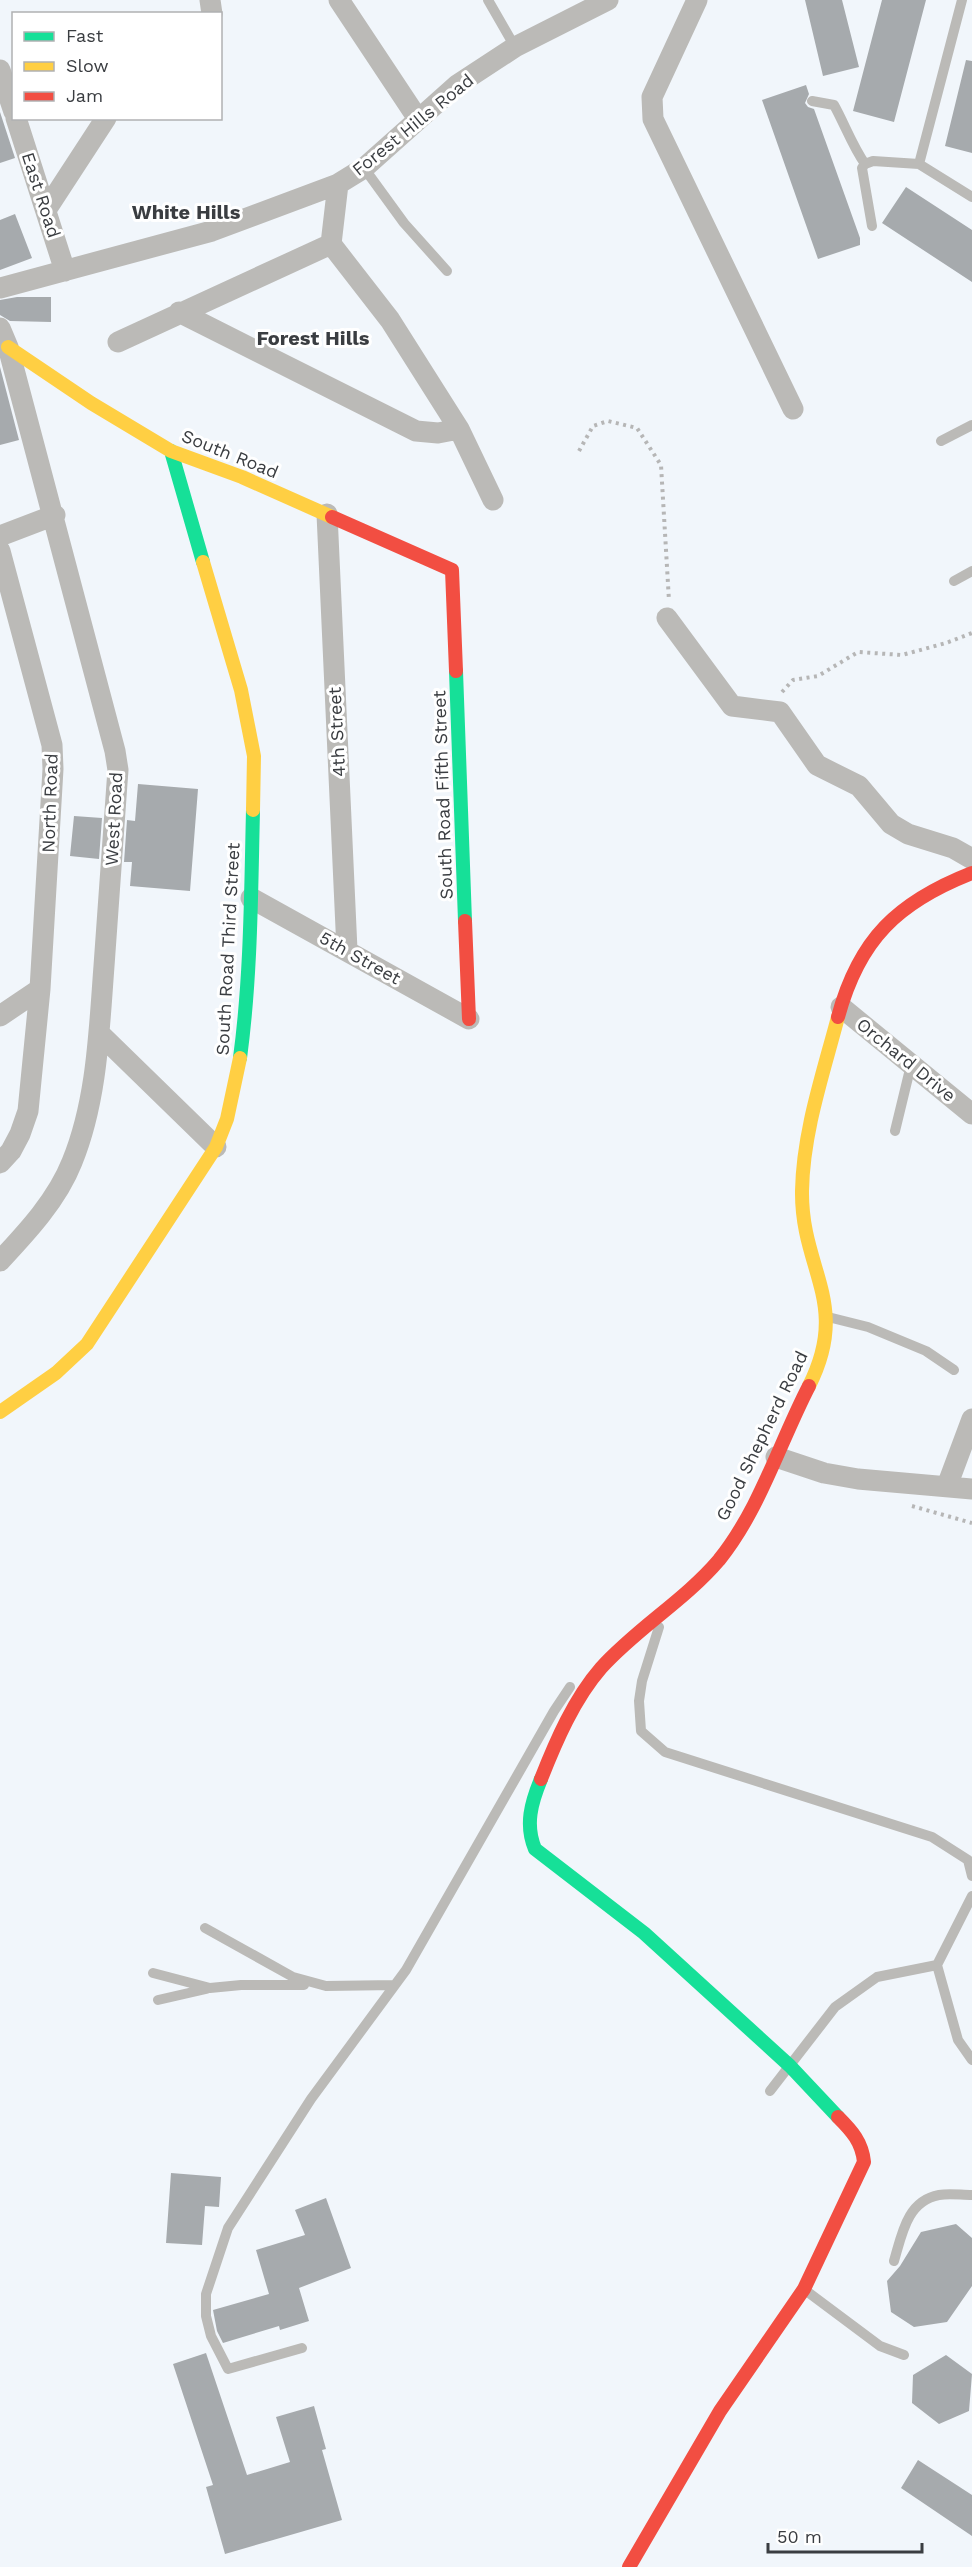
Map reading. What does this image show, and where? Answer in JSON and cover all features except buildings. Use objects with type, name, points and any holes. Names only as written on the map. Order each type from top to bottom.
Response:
[{"type":"street","points":[[339,0],[418,119]]},
{"type":"street","name":"Forest Hills Road","points":[[0,288],[212,231],[338,184],[364,168],[457,85],[515,47],[608,0]]},
{"type":"street","points":[[697,0],[652,97],[653,118],[793,409]]},
{"type":"street","points":[[0,70],[12,105]]},
{"type":"street","name":"East Road","points":[[17,120],[65,271]]},
{"type":"street","points":[[46,210],[105,120]]},
{"type":"street","points":[[338,184],[331,244],[390,320],[459,429],[493,500]]},
{"type":"street","points":[[118,342],[331,244]]},
{"type":"street","points":[[179,312],[416,431],[438,433],[459,429]]},
{"type":"street","name":"South Road","points":[[4,337],[91,403],[171,451],[242,477],[452,570]]},
{"type":"street","name":"West Road","points":[[0,1261],[30,1228],[71,1165],[87,1120],[99,1033],[118,770],[55,515],[4,337]]},
{"type":"street","name":"South Road Third Street","points":[[0,1413],[56,1372],[87,1344],[216,1147],[237,1076],[243,1036],[251,898],[254,756],[241,690],[171,451]]},
{"type":"street","name":"4th Street","points":[[327,514],[346,950]]},
{"type":"street","points":[[0,536],[55,515]]},
{"type":"street","name":"North Road","points":[[0,551],[52,745],[53,769],[40,989],[28,1111],[11,1151],[0,1163]]},
{"type":"street","name":"South Road Fifth Street","points":[[452,570],[469,1019]]},
{"type":"street","points":[[667,618],[732,706],[780,712],[817,765],[859,786],[891,824],[908,834],[953,848],[972,859]]},
{"type":"street","name":"Good Shepherd Road","points":[[629,2567],[720,2411],[804,2289],[864,2162],[863,2151],[856,2136],[790,2066],[644,1933],[535,1849],[531,1840],[529,1821],[537,1785],[567,1722],[601,1669],[720,1558],[752,1507],[776,1457],[824,1349],[826,1300],[803,1214],[804,1171],[810,1127],[841,1007],[854,972],[869,944],[895,916],[921,896],[972,873]]},
{"type":"street","name":"5th Street","points":[[251,898],[469,1019]]},
{"type":"street","points":[[0,1016],[40,989]]},
{"type":"street","name":"Orchard Drive","points":[[841,1007],[972,1114]]},
{"type":"street","points":[[99,1033],[216,1147]]},
{"type":"street","points":[[947,1486],[968,1441],[972,1419]]},
{"type":"street","points":[[776,1457],[824,1473],[893,1483],[972,1490]]},
{"type":"lane","points":[[488,0],[515,47]]},
{"type":"lane","points":[[919,164],[962,0]]},
{"type":"lane","points":[[812,101],[834,105],[844,123],[851,144],[865,164]]},
{"type":"lane","points":[[872,226],[862,168],[873,160],[919,164],[972,197]]},
{"type":"lane","points":[[364,168],[404,223],[447,271]]},
{"type":"lane","points":[[941,441],[972,425]]},
{"type":"lane","points":[[954,581],[972,571]]},
{"type":"lane","points":[[895,1131],[911,1065]]},
{"type":"lane","points":[[827,1317],[868,1328],[926,1351],[954,1370]]},
{"type":"lane","points":[[663,1612],[642,1681],[639,1701],[641,1731],[665,1752],[932,1837],[968,1860],[972,1876]]},
{"type":"lane","points":[[302,2348],[228,2369],[211,2336],[206,2316],[206,2294],[228,2228],[311,2099],[395,1985],[554,1710],[574,1681],[589,1671],[601,1669]]},
{"type":"lane","points":[[972,1896],[937,1965],[945,1986],[958,2040],[972,2060]]},
{"type":"lane","points":[[205,1928],[293,1977],[326,1986]]},
{"type":"lane","points":[[770,2091],[835,2007],[878,1977],[937,1965]]},
{"type":"lane","points":[[153,1973],[210,1988]]},
{"type":"lane","points":[[158,2000],[210,1988],[271,1984],[395,1985]]},
{"type":"lane","points":[[894,2261],[907,2218],[915,2209],[940,2195],[972,2195]]},
{"type":"lane","points":[[804,2289],[880,2346],[904,2355]]},
{"type":"path","points":[[579,451],[593,426],[608,421],[637,428],[661,465],[669,596],[667,618]]},
{"type":"path","points":[[765,710],[792,680],[818,676],[858,652],[902,655],[972,633]]},
{"type":"traffic: fast","points":[[171,451],[203,562]]},
{"type":"traffic: fast","points":[[456,671],[465,921]]},
{"type":"traffic: fast","points":[[240,1058],[248,965],[253,810]]},
{"type":"traffic: fast","points":[[541,1779],[530,1814],[530,1831],[535,1849],[644,1933],[790,2066],[838,2117]]},
{"type":"traffic: slow","points":[[8,347],[91,403],[171,451],[242,477],[332,517]]},
{"type":"traffic: slow","points":[[203,562],[241,690],[254,756],[253,810]]},
{"type":"traffic: slow","points":[[809,1386],[821,1357],[825,1332],[825,1309],[804,1219],[803,1169],[815,1103],[838,1017]]},
{"type":"traffic: slow","points":[[0,1412],[56,1373],[87,1344],[216,1147],[227,1119],[240,1058]]},
{"type":"traffic: jam","points":[[332,517],[452,570],[456,671]]},
{"type":"traffic: jam","points":[[838,1017],[857,966],[885,927],[923,897],[972,873]]},
{"type":"traffic: jam","points":[[465,921],[469,1019]]},
{"type":"traffic: jam","points":[[541,1779],[559,1735],[591,1680],[630,1640],[705,1575],[733,1540],[758,1498],[809,1386]]},
{"type":"traffic: jam","points":[[629,2567],[720,2411],[804,2289],[864,2162],[856,2137],[838,2117]]},
{"type":"district","name":"White Hills","points":[[186,212]]},
{"type":"district","name":"Forest Hills","points":[[313,338]]}]
